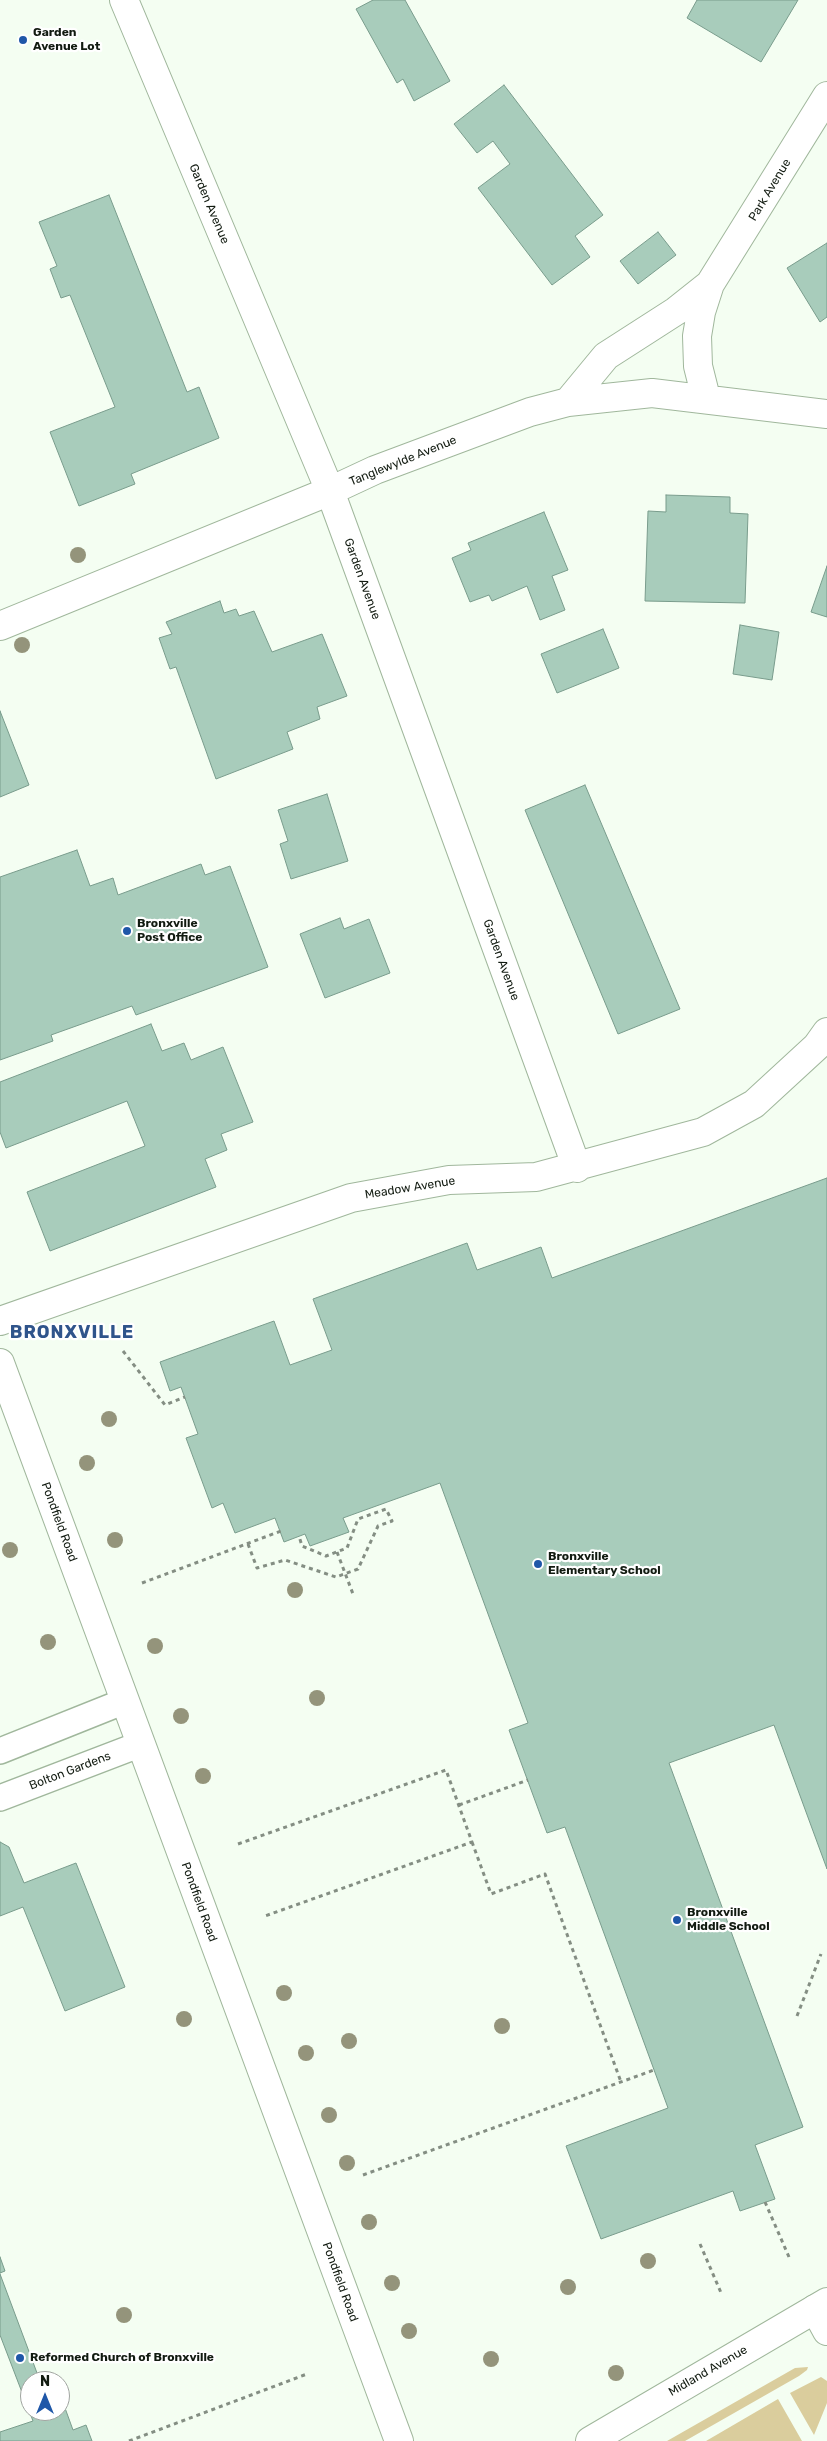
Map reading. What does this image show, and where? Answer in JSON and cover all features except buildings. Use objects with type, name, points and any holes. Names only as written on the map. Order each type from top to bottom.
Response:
[{"type":"street","name":"Garden Avenue","points":[[124,0],[330,492],[577,1168]]},
{"type":"street","name":"Park Avenue","points":[[706,398],[698,366],[696,336],[710,284],[827,96]]},
{"type":"street","name":"Park Avenue","points":[[568,402],[606,356],[676,311],[710,284]]},
{"type":"street","name":"Tanglewylde Avenue","points":[[0,626],[330,492],[375,470],[530,412],[568,402],[652,393],[827,414]]},
{"type":"street","name":"Meadow Avenue","points":[[0,1321],[351,1198],[449,1180],[536,1177],[577,1168],[703,1132],[728,1120],[769,1092],[817,1046],[827,1032]]},
{"type":"street","name":"Pondfield Road","points":[[0,1363],[399,2441]]},
{"type":"street","name":"Midland Avenue","points":[[590,2441],[823,2314]]},
{"type":"lane","points":[[0,1751],[125,1701]]},
{"type":"lane","name":"Bolton Gardens","points":[[0,1798],[141,1744]]},
{"type":"path","points":[[123,1351],[165,1405],[185,1397]]},
{"type":"path","points":[[248,1544],[257,1568],[285,1560],[336,1578],[358,1569],[378,1526],[392,1521],[386,1509],[358,1519],[347,1548],[326,1556],[302,1546],[299,1536]]},
{"type":"path","points":[[142,1583],[281,1531]]},
{"type":"path","points":[[337,1552],[353,1594]]},
{"type":"path","points":[[238,1844],[446,1770],[491,1894],[545,1874],[621,2082]]},
{"type":"path","points":[[459,1805],[528,1780]]},
{"type":"path","points":[[265,1916],[472,1842]]},
{"type":"path","points":[[797,2016],[821,1954]]},
{"type":"path","points":[[364,2176],[654,2070]]},
{"type":"path","points":[[766,2202],[789,2257]]},
{"type":"path","points":[[700,2244],[722,2295]]},
{"type":"path","points":[[129,2441],[307,2374]]},
{"type":"shaded area","points":[[808,2367],[799,2376],[685,2441],[667,2441],[795,2368]]},
{"type":"shaded area","points":[[821,2377],[827,2381],[827,2403],[814,2435],[790,2393]]},
{"type":"shaded area","points":[[778,2399],[802,2441],[706,2441]]},
{"type":"place","name":"Garden Avenue Lot","points":[[23,40]]},
{"type":"place","name":"Bronxville Post Office","points":[[127,931]]},
{"type":"place","name":"Bronxville Elementary School","points":[[538,1564]]},
{"type":"place","name":"Bronxville Middle School","points":[[677,1920]]},
{"type":"place","name":"Reformed Church of Bronxville","points":[[20,2358]]},
{"type":"district","name":"BRONXVILLE","points":[[72,1333]]}]
